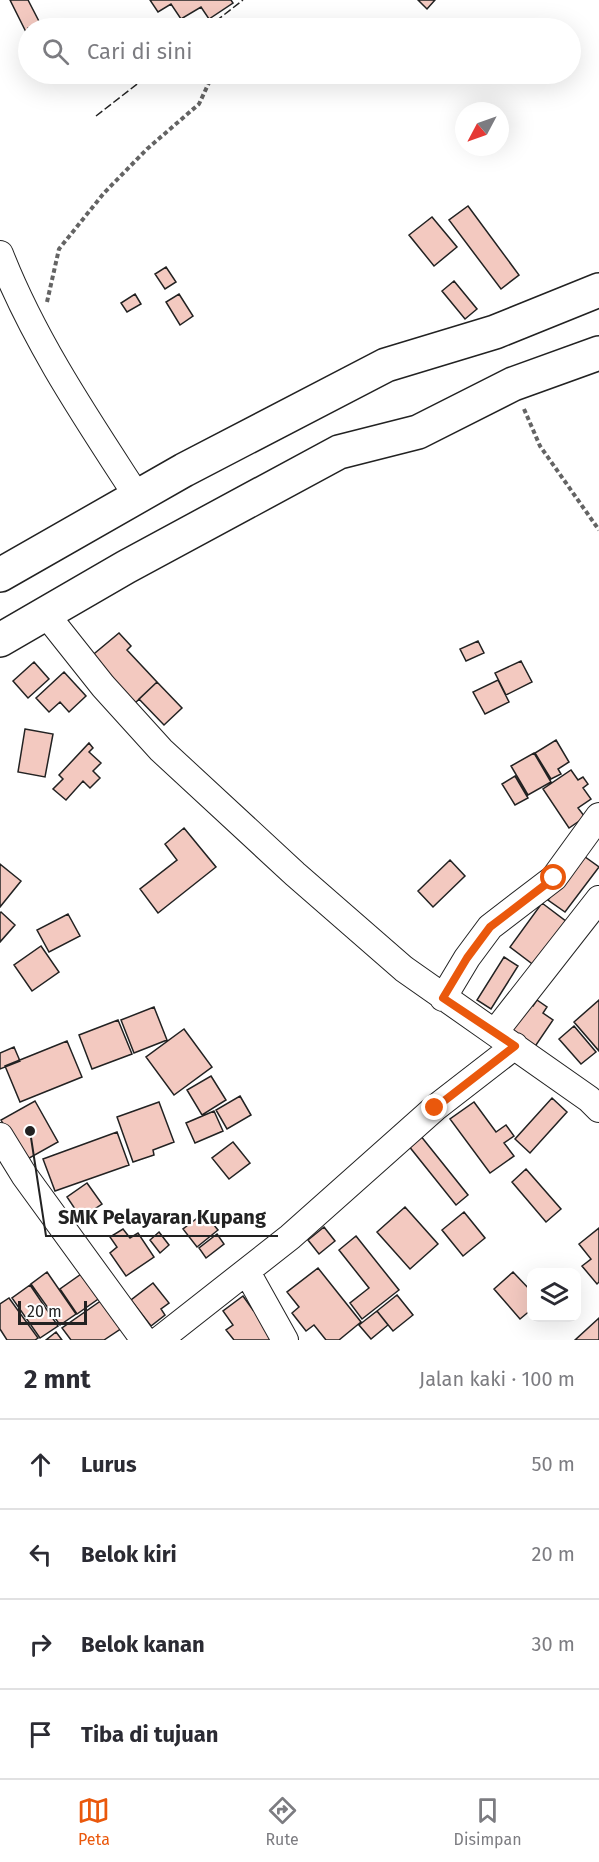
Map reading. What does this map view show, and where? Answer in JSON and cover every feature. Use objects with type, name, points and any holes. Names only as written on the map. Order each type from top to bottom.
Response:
[{"type":"highway","points":[[0,575],[137,496],[386,365],[495,332],[599,290]]},
{"type":"highway","points":[[0,640],[339,452],[418,432],[513,384],[599,353]]},
{"type":"street","points":[[0,254],[39,337],[80,408],[137,496]]},
{"type":"street","points":[[45,613],[104,686],[161,750],[375,945],[443,998],[505,1039],[589,1099],[599,1109]]},
{"type":"street","points":[[443,998],[467,958],[490,927],[554,878],[599,816]]},
{"type":"street","points":[[159,1340],[247,1272],[333,1199],[435,1108],[505,1039],[599,898]]},
{"type":"street","points":[[0,1136],[24,1175],[144,1340]]},
{"type":"street","points":[[247,1272],[285,1340]]},
{"type":"path","points":[[39,337],[59,249],[111,186],[147,149],[199,104],[208,84]]},
{"type":"path","points":[[513,384],[540,446],[599,530]]},
{"type":"building","points":[[10,0],[28,0],[37,18],[19,18]]},
{"type":"building","points":[[150,0],[231,0],[233,3],[210,18],[201,7],[183,18],[171,4],[158,12]]},
{"type":"building","points":[[418,0],[435,0],[427,9]]},
{"type":"building","points":[[468,206],[519,275],[501,289],[449,220]]},
{"type":"building","points":[[432,217],[457,247],[434,266],[409,235]]},
{"type":"building","points":[[166,267],[176,282],[165,289],[155,274]]},
{"type":"building","points":[[454,281],[477,309],[465,319],[442,291]]},
{"type":"building","points":[[135,294],[141,304],[127,312],[121,303]]},
{"type":"building","points":[[179,294],[193,316],[180,325],[166,302]]},
{"type":"building","points":[[119,633],[131,646],[127,650],[157,682],[133,705],[89,658]]},
{"type":"building","points":[[478,641],[484,653],[466,661],[460,649]]},
{"type":"building","points":[[521,661],[532,682],[506,695],[495,673]]},
{"type":"building","points":[[34,662],[49,679],[28,698],[13,681]]},
{"type":"building","points":[[64,672],[86,696],[69,712],[60,702],[49,712],[36,698]]},
{"type":"building","points":[[498,680],[509,702],[485,714],[473,692]]},
{"type":"building","points":[[157,682],[182,708],[164,725],[139,699]]},
{"type":"building","points":[[25,729],[53,734],[45,777],[18,772]]},
{"type":"building","points":[[556,740],[569,762],[558,769],[561,774],[551,779],[535,753]]},
{"type":"building","points":[[89,743],[93,748],[89,752],[101,763],[93,771],[100,778],[90,788],[83,781],[66,800],[53,789],[63,779],[59,775]]},
{"type":"building","points":[[534,753],[551,782],[528,795],[511,766]]},
{"type":"building","points":[[571,770],[578,780],[583,777],[588,784],[583,788],[591,799],[578,808],[585,817],[569,828],[543,789]]},
{"type":"building","points":[[515,776],[528,798],[515,805],[502,784]]},
{"type":"building","points":[[184,828],[216,867],[158,913],[140,889],[177,860],[165,844]]},
{"type":"building","points":[[581,854],[599,867],[565,912],[548,900]]},
{"type":"building","points":[[450,860],[465,876],[433,907],[418,891]]},
{"type":"building","points":[[0,864],[21,881],[0,907]]},
{"type":"building","points":[[542,903],[567,922],[535,966],[510,947]]},
{"type":"building","points":[[0,913],[15,925],[0,942]]},
{"type":"building","points":[[68,914],[80,936],[49,952],[37,930]]},
{"type":"building","points":[[41,946],[59,972],[32,991],[14,965]]},
{"type":"building","points":[[504,957],[518,966],[491,1009],[477,1000]]},
{"type":"building","points":[[537,1000],[547,1007],[543,1013],[553,1020],[534,1048],[511,1032],[530,1004],[533,1006]]},
{"type":"building","points":[[599,1000],[599,1051],[574,1022]]},
{"type":"building","points":[[154,1007],[167,1040],[134,1053],[121,1020]]},
{"type":"building","points":[[118,1020],[132,1054],[92,1069],[79,1035]]},
{"type":"building","points":[[574,1026],[596,1052],[581,1064],[559,1039]]},
{"type":"building","points":[[184,1029],[212,1067],[174,1095],[146,1057]]},
{"type":"building","points":[[67,1041],[82,1077],[20,1102],[5,1066]]},
{"type":"building","points":[[14,1047],[20,1061],[0,1069],[0,1053]]},
{"type":"building","points":[[211,1076],[226,1100],[202,1115],[187,1090]]},
{"type":"building","points":[[240,1096],[251,1115],[227,1129],[216,1110]]},
{"type":"building","points":[[552,1098],[567,1112],[530,1153],[515,1139]]},
{"type":"building","points":[[35,1101],[58,1142],[24,1161],[1,1120]]},
{"type":"building","points":[[159,1102],[174,1142],[153,1150],[154,1155],[133,1162],[117,1117]]},
{"type":"building","points":[[474,1102],[496,1132],[506,1125],[514,1136],[504,1143],[514,1156],[490,1173],[450,1119]]},
{"type":"building","points":[[214,1111],[223,1131],[195,1143],[186,1123]]},
{"type":"building","points":[[117,1132],[129,1165],[55,1191],[43,1159]]},
{"type":"building","points":[[420,1135],[468,1195],[456,1205],[408,1145]]},
{"type":"building","points":[[233,1142],[250,1163],[229,1179],[212,1158]]},
{"type":"building","points":[[526,1169],[561,1209],[546,1222],[512,1182]]},
{"type":"building","points":[[87,1183],[102,1204],[81,1218],[67,1197]]},
{"type":"building","points":[[405,1207],[438,1244],[410,1269],[377,1232]]},
{"type":"building","points":[[464,1212],[485,1238],[463,1256],[442,1230]]},
{"type":"building","points":[[204,1213],[218,1230],[197,1247],[183,1229]]},
{"type":"building","points":[[324,1227],[335,1241],[319,1254],[308,1240]]},
{"type":"building","points":[[599,1228],[599,1282],[597,1284],[582,1266],[591,1259],[579,1244]]},
{"type":"building","points":[[123,1229],[130,1238],[138,1233],[154,1257],[126,1276],[110,1253],[117,1247],[110,1237]]},
{"type":"building","points":[[159,1232],[169,1245],[160,1253],[150,1240]]},
{"type":"building","points":[[217,1234],[224,1244],[206,1258],[199,1248]]},
{"type":"building","points":[[356,1236],[399,1290],[362,1319],[350,1303],[369,1288],[339,1250]]},
{"type":"building","points":[[318,1268],[361,1322],[339,1340],[326,1340],[314,1325],[306,1331],[292,1313],[299,1307],[287,1292]]},
{"type":"building","points":[[47,1272],[76,1314],[60,1325],[31,1284]]},
{"type":"building","points":[[84,1272],[101,1297],[77,1314],[60,1289]]},
{"type":"building","points":[[513,1272],[527,1287],[527,1313],[520,1319],[494,1289]]},
{"type":"building","points":[[153,1283],[169,1303],[161,1309],[165,1315],[151,1326],[131,1300]]},
{"type":"building","points":[[30,1285],[58,1326],[40,1338],[12,1298]]},
{"type":"building","points":[[397,1295],[413,1315],[393,1331],[377,1311]]},
{"type":"building","points":[[243,1296],[253,1310],[256,1307],[277,1335],[270,1340],[234,1340],[226,1330],[233,1325],[223,1311]]},
{"type":"building","points":[[9,1298],[38,1338],[35,1340],[7,1340],[0,1329],[0,1304]]},
{"type":"building","points":[[102,1300],[122,1328],[104,1340],[71,1340],[62,1328]]},
{"type":"building","points":[[377,1311],[388,1325],[371,1339],[359,1325]]},
{"type":"building","points":[[599,1318],[599,1340],[575,1340]]},
{"type":"building","points":[[56,1332],[62,1340],[46,1340]]},
{"type":"fence","points":[[220,18],[243,0]]},
{"type":"fence","points":[[96,116],[137,84]]},
{"type":"place","name":"SMK Pelayaran Kupang","points":[[30,1131]]},
{"type":"route","points":[[435,1108],[515,1046],[443,998],[467,958],[490,927],[554,878]]}]
